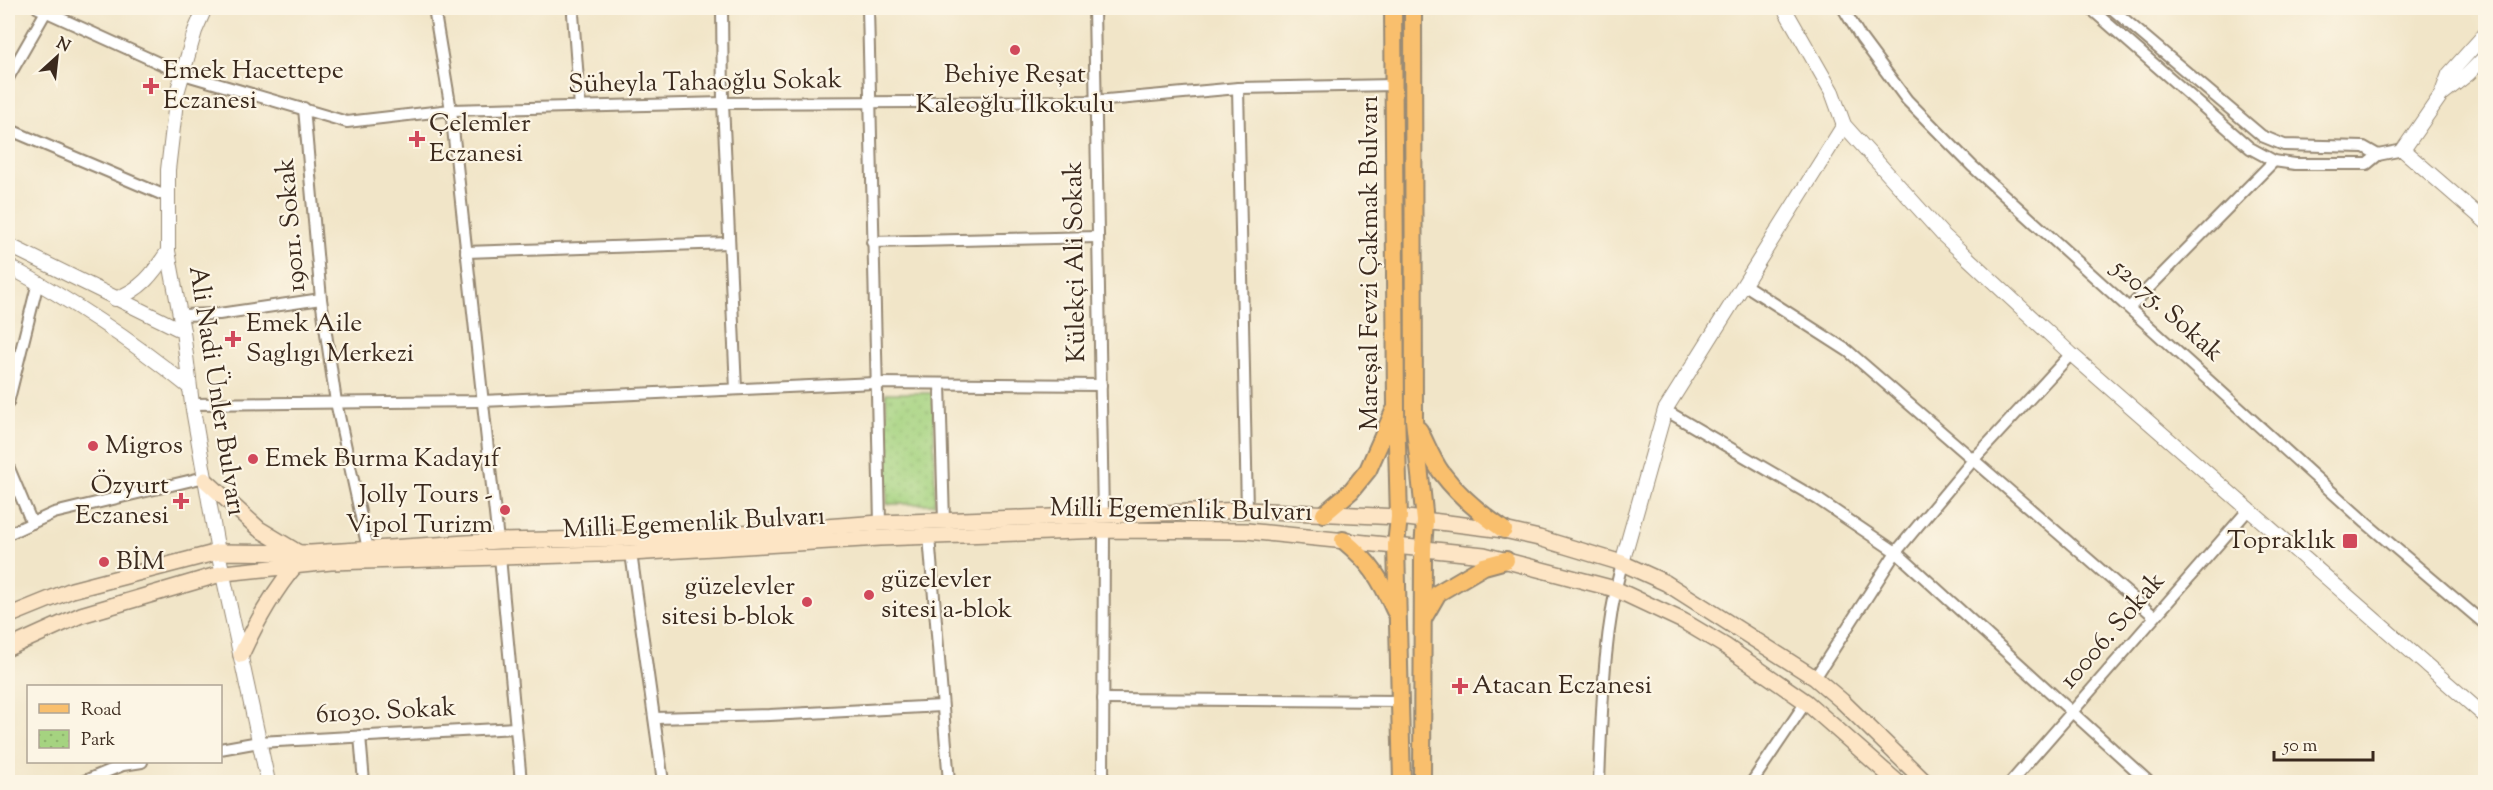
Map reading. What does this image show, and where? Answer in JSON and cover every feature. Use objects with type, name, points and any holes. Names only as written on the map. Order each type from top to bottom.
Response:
[{"type":"main road","name":"Mareşal Fevzi Çakmak Bulvarı","points":[[1393,8],[1399,517],[1396,545],[1402,783]]},
{"type":"main road","points":[[1413,8],[1414,420],[1425,521],[1422,783]]},
{"type":"main road","points":[[1324,514],[1352,491],[1368,470],[1396,408]]},
{"type":"main road","points":[[1414,420],[1446,478],[1482,515],[1504,530]]},
{"type":"main road","points":[[205,478],[259,529],[296,559],[272,595],[241,655]]},
{"type":"main road","name":"Milli Egemenlik Bulvarı","points":[[8,616],[72,590],[218,552],[331,562],[500,557],[631,553],[928,536],[1247,510],[1399,517],[1504,530],[1622,563],[1666,583],[1815,678],[1842,701],[1925,783]]},
{"type":"main road","name":"Milli Egemenlik Bulvarı","points":[[8,648],[81,615],[224,573],[296,559],[368,549],[498,541],[685,537],[880,523],[944,521],[1104,522],[1246,531],[1484,555],[1615,589],[1691,626],[1806,702],[1897,783]]},
{"type":"main road","points":[[1343,540],[1377,572],[1398,617]]},
{"type":"main road","points":[[1423,620],[1438,593],[1484,566],[1506,560]]},
{"type":"street","name":"Ali Nadi Ünler Bulvarı","points":[[205,8],[195,31],[177,93],[168,170],[168,251],[218,552],[268,783]]},
{"type":"street","points":[[434,8],[451,110],[498,541]]},
{"type":"street","points":[[576,8],[573,14],[580,107]]},
{"type":"street","points":[[722,8],[723,103],[736,389]]},
{"type":"street","points":[[868,8],[880,523]]},
{"type":"street","name":"Külekçi Ali Sokak","points":[[1094,8],[1104,522],[1103,783]]},
{"type":"street","points":[[1784,8],[1832,92],[1844,125],[1942,234],[2071,354],[2486,717]]},
{"type":"street","name":"52075. Sokak","points":[[1842,8],[1907,100],[1972,166],[2366,523],[2486,625]]},
{"type":"street","points":[[2090,8],[2250,148],[2274,161],[2295,164],[2367,164],[2378,155],[2403,150],[2441,95],[2449,74],[2486,33]]},
{"type":"street","name":"Süheyla Tahaoğlu Sokak","points":[[44,9],[183,74],[347,122],[451,110],[723,103],[1096,101],[1238,88],[1394,86]]},
{"type":"street","points":[[8,78],[44,9]]},
{"type":"street","points":[[2119,10],[2262,136],[2284,145],[2364,147],[2378,155]]},
{"type":"street","points":[[2441,95],[2468,74],[2486,56]]},
{"type":"street","points":[[1238,88],[1247,510]]},
{"type":"street","name":"19011. Sokak","points":[[304,108],[321,299],[336,402],[368,549]]},
{"type":"street","points":[[1599,783],[1602,689],[1615,589],[1665,410],[1844,125]]},
{"type":"street","points":[[8,129],[168,197]]},
{"type":"street","points":[[2403,150],[2486,222]]},
{"type":"street","points":[[2130,307],[2274,161]]},
{"type":"street","points":[[872,242],[1098,237]]},
{"type":"street","points":[[466,252],[729,243]]},
{"type":"street","points":[[8,245],[183,331]]},
{"type":"street","points":[[115,299],[131,293],[145,282],[168,251]]},
{"type":"street","points":[[8,266],[38,282],[134,343],[189,387]]},
{"type":"street","points":[[8,402],[38,282]]},
{"type":"street","points":[[1745,285],[1848,351],[2155,617]]},
{"type":"street","points":[[180,315],[219,314],[321,299]]},
{"type":"street","points":[[1815,678],[1896,552],[1974,459],[2071,354]]},
{"type":"street","points":[[192,404],[482,401],[875,383],[1101,385]]},
{"type":"street","points":[[940,384],[944,521]]},
{"type":"street","points":[[1665,410],[1819,500],[1896,552],[2149,783]]},
{"type":"street","points":[[8,466],[32,523]]},
{"type":"street","points":[[8,534],[54,513],[205,478]]},
{"type":"street","name":"10006. Sokak","points":[[2011,783],[2249,509]]},
{"type":"street","points":[[928,536],[949,783]]},
{"type":"street","points":[[631,553],[656,718],[663,783]]},
{"type":"street","points":[[500,557],[522,783]]},
{"type":"street","points":[[1103,699],[1400,701]]},
{"type":"street","points":[[1752,783],[1806,702]]},
{"type":"street","points":[[656,718],[942,706]]},
{"type":"street","name":"61030. Sokak","points":[[222,749],[259,742],[516,728]]},
{"type":"street","points":[[360,736],[364,783]]},
{"type":"street","points":[[82,783],[123,765],[136,763]]},
{"type":"green space","points":[[886,393],[934,393],[935,504],[887,504]]},
{"type":"place","name":"Behiye Reşat Kaleoğlu İlkokulu","points":[[1015,50]]},
{"type":"place","name":"Emek Hacettepe Eczanesi","points":[[151,86]]},
{"type":"place","name":"Çelemler Eczanesi","points":[[417,139]]},
{"type":"place","name":"Emek Aile Saglıgı Merkezi","points":[[233,339]]},
{"type":"place","name":"Migros","points":[[93,446]]},
{"type":"place","name":"Emek Burma Kadayıf","points":[[253,459]]},
{"type":"place","name":"Özyurt Eczanesi","points":[[181,501]]},
{"type":"place","name":"Jolly Tours - Vipol Turizm","points":[[505,510]]},
{"type":"place","name":"Topraklık","points":[[2350,541]]},
{"type":"place","name":"BİM","points":[[104,562]]},
{"type":"place","name":"güzelevler sitesi a-blok","points":[[869,595]]},
{"type":"place","name":"güzelevler sitesi b-blok","points":[[807,602]]},
{"type":"place","name":"Atacan Eczanesi","points":[[1460,686]]}]
